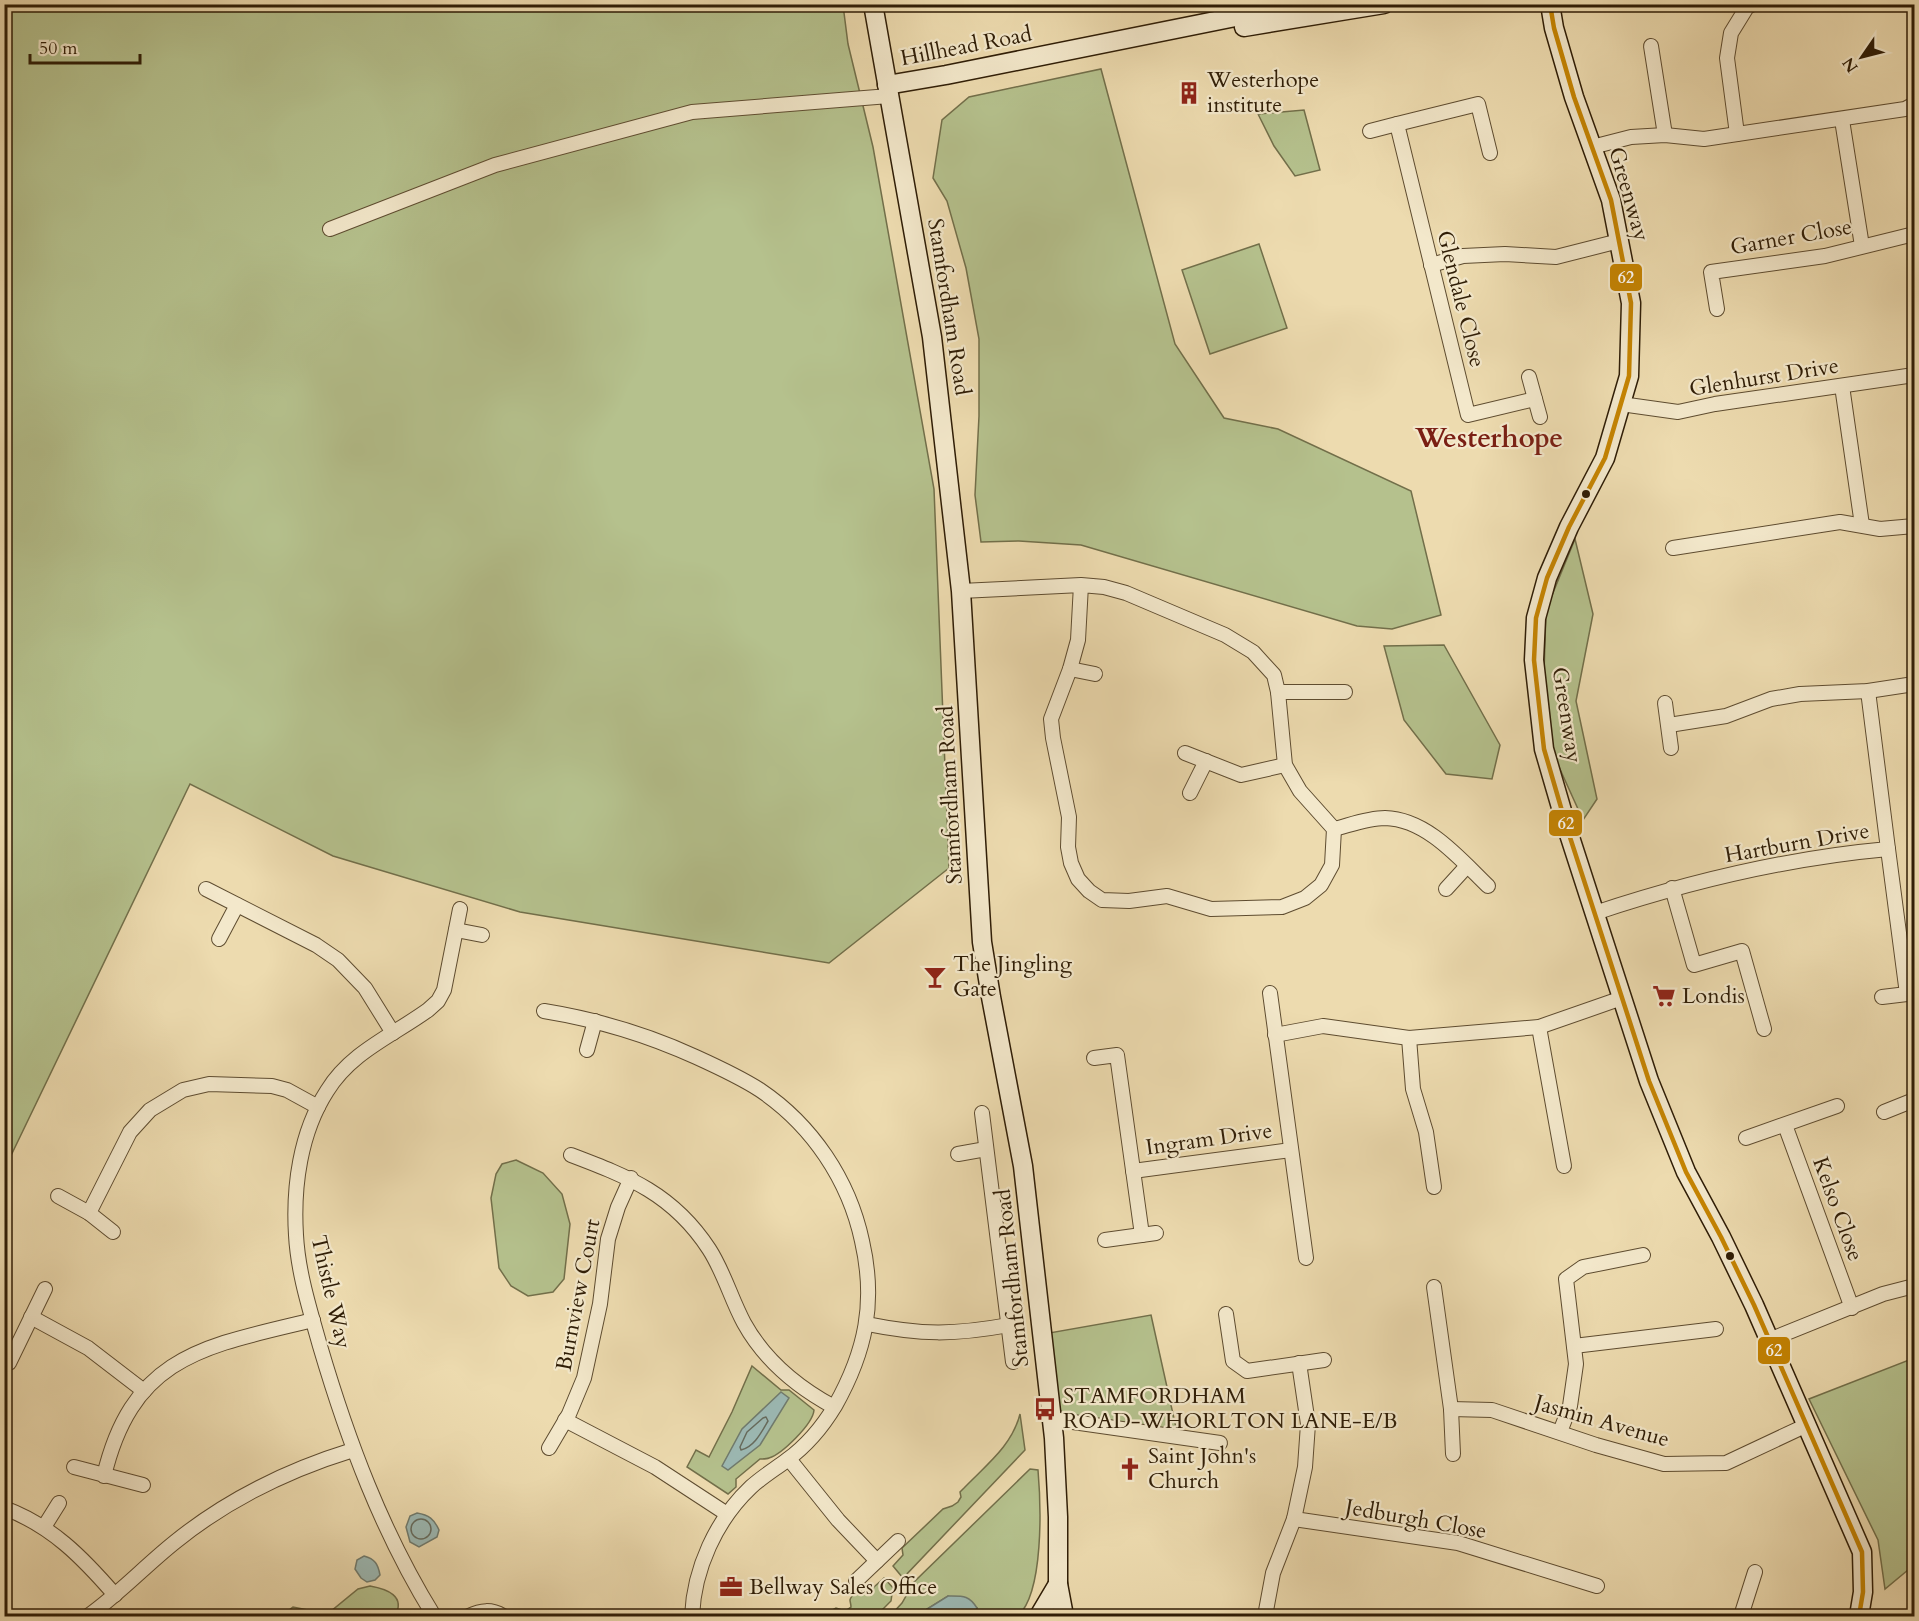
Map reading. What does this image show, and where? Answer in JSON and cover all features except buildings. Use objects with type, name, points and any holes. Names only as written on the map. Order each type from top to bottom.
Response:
[{"type":"street","name":"Stamfordham Road","points":[[873,4],[932,337],[961,591],[982,942],[1023,1166],[1052,1419],[1058,1517],[1058,1584],[1064,1617]]},
{"type":"street","name":"Hillhead Road","points":[[888,91],[988,66],[1318,9],[1384,4]]},
{"type":"street","name":"Greenway","points":[[1550,4],[1554,27],[1574,97],[1611,200],[1631,303],[1629,376],[1605,458],[1569,527],[1547,578],[1536,618],[1534,660],[1544,749],[1648,1081],[1686,1172],[1721,1237],[1769,1340],[1862,1552],[1863,1592],[1859,1617]]},
{"type":"street","points":[[1737,134],[1727,58],[1731,33],[1747,8],[1753,4]]},
{"type":"street","points":[[1651,46],[1665,135]]},
{"type":"street","points":[[330,229],[495,165],[692,112],[888,91]]},
{"type":"street","points":[[1592,147],[1631,137],[1665,135],[1704,139],[1842,120],[1905,109],[1914,104]]},
{"type":"street","points":[[1370,130],[1478,105],[1490,153]]},
{"type":"street","points":[[1842,120],[1862,246]]},
{"type":"street","name":"Glendale Close","points":[[1397,124],[1468,415],[1535,399]]},
{"type":"street","name":"Garner Close","points":[[1717,309],[1711,272],[1825,256],[1914,234]]},
{"type":"street","points":[[1431,265],[1463,256],[1505,254],[1557,257],[1619,241]]},
{"type":"street","name":"Glenhurst Drive","points":[[1621,404],[1678,412],[1715,404],[1914,375]]},
{"type":"street","points":[[1529,377],[1540,417]]},
{"type":"street","points":[[1842,386],[1862,525]]},
{"type":"street","points":[[1673,548],[1840,522],[1880,529],[1914,526]]},
{"type":"street","points":[[961,591],[1081,585],[1104,587],[1126,593],[1226,635],[1253,652],[1274,675],[1278,692],[1285,765],[1300,791],[1334,829],[1332,865],[1322,885],[1305,898],[1282,907],[1211,909],[1167,896],[1129,901],[1102,900],[1078,879],[1071,863],[1068,847],[1069,818],[1051,719],[1070,669],[1078,640],[1081,585]]},
{"type":"street","points":[[1070,669],[1095,674]]},
{"type":"street","points":[[1669,725],[1726,716],[1772,699],[1800,694],[1868,691],[1914,684]]},
{"type":"street","name":"Hartburn Drive","points":[[1595,913],[1672,888],[1760,867],[1840,853],[1888,849],[1868,691]]},
{"type":"street","points":[[1278,692],[1345,692]]},
{"type":"street","points":[[1665,703],[1671,748]]},
{"type":"street","points":[[1185,753],[1241,775],[1285,765]]},
{"type":"street","points":[[1190,793],[1206,761]]},
{"type":"street","points":[[1334,829],[1383,818],[1411,823],[1442,843],[1488,886]]},
{"type":"street","points":[[1882,997],[1907,994],[1888,849]]},
{"type":"street","points":[[1446,890],[1467,866]]},
{"type":"street","points":[[1672,888],[1694,965],[1742,951],[1764,1029]]},
{"type":"street","points":[[206,889],[316,945],[338,960],[365,988],[393,1033]]},
{"type":"street","points":[[219,939],[237,904]]},
{"type":"street","name":"Thistle Way","points":[[434,1617],[392,1541],[353,1450],[313,1320],[299,1258],[295,1217],[302,1154],[318,1107],[328,1089],[351,1062],[428,1010],[444,990],[460,909]]},
{"type":"street","points":[[456,930],[482,935]]},
{"type":"street","name":"Ingram Drive","points":[[1270,993],[1306,1258]]},
{"type":"street","points":[[1275,1035],[1323,1026],[1409,1038],[1539,1027],[1622,998]]},
{"type":"street","points":[[544,1011],[621,1027],[656,1040],[739,1078],[774,1100],[801,1125],[835,1170],[854,1210],[860,1230],[868,1275],[867,1324],[853,1369],[834,1407],[812,1436],[789,1459],[752,1486],[727,1514],[703,1561],[694,1595],[692,1617]]},
{"type":"street","points":[[587,1050],[594,1021]]},
{"type":"street","points":[[1539,1027],[1564,1166]]},
{"type":"street","points":[[1409,1038],[1413,1089],[1426,1131],[1434,1187]]},
{"type":"street","name":"Ingram Drive","points":[[1094,1058],[1117,1055],[1142,1235]]},
{"type":"street","points":[[89,1213],[130,1132],[150,1110],[178,1093],[195,1086],[209,1084],[272,1086],[287,1090],[318,1107]]},
{"type":"street","points":[[1884,1112],[1914,1100]]},
{"type":"street","points":[[1746,1138],[1838,1106]]},
{"type":"street","points":[[982,1113],[1013,1362]]},
{"type":"street","name":"Kelso Close","points":[[1785,1125],[1852,1308]]},
{"type":"street","points":[[958,1154],[986,1149]]},
{"type":"street","name":"Ingram Drive","points":[[1133,1171],[1291,1150]]},
{"type":"street","points":[[571,1155],[631,1178],[667,1202],[699,1235],[716,1262],[745,1324],[776,1366],[803,1388],[834,1407]]},
{"type":"street","name":"Burnview Court","points":[[549,1448],[565,1420],[589,1362],[600,1305],[608,1239],[618,1207],[631,1178]]},
{"type":"street","points":[[58,1196],[89,1213],[113,1232]]},
{"type":"street","points":[[1106,1240],[1156,1233]]},
{"type":"street","points":[[1560,1432],[1570,1406],[1576,1364],[1566,1279],[1583,1267],[1643,1255]]},
{"type":"street","points":[[1769,1340],[1883,1294],[1914,1286]]},
{"type":"street","points":[[1434,1287],[1451,1409],[1453,1454]]},
{"type":"street","points":[[9,1363],[45,1289]]},
{"type":"street","points":[[1226,1314],[1233,1361],[1247,1371],[1324,1360]]},
{"type":"street","points":[[31,1317],[88,1348],[144,1391]]},
{"type":"street","points":[[104,1476],[115,1439],[128,1413],[144,1391],[173,1366],[204,1349],[313,1320]]},
{"type":"street","points":[[867,1324],[902,1331],[941,1334],[1009,1326]]},
{"type":"street","points":[[1574,1346],[1716,1329]]},
{"type":"street","points":[[1265,1617],[1273,1573],[1294,1519],[1305,1467],[1308,1424],[1299,1364]]},
{"type":"street","name":"Jasmin Avenue","points":[[1451,1409],[1492,1410],[1596,1445],[1664,1464],[1726,1462],[1807,1425]]},
{"type":"street","points":[[1052,1419],[1220,1443]]},
{"type":"street","points":[[565,1420],[655,1467],[727,1514]]},
{"type":"street","points":[[88,1617],[176,1541],[234,1499],[298,1469],[353,1450]]},
{"type":"street","points":[[789,1459],[838,1520],[877,1561]]},
{"type":"street","points":[[74,1467],[143,1485]]},
{"type":"street","points":[[44,1527],[59,1503]]},
{"type":"street","points":[[4,1508],[44,1527],[76,1552],[115,1595]]},
{"type":"street","name":"Jedburgh Close","points":[[1294,1519],[1458,1543],[1597,1586]]},
{"type":"street","points":[[856,1581],[898,1541]]},
{"type":"street","points":[[1741,1617],[1755,1572]]},
{"type":"street","name":"Stamfordham Road","points":[[1040,1617],[1058,1584]]},
{"type":"street","points":[[469,1617],[481,1611],[491,1611],[502,1617]]},
{"type":"green space","points":[[5,5],[843,5],[848,44],[873,147],[934,489],[949,868],[829,963],[520,912],[333,856],[190,784],[5,1168]]},
{"type":"green space","points":[[1101,69],[1175,344],[1224,418],[1278,429],[1411,491],[1441,615],[1392,629],[1357,626],[1081,545],[1019,541],[981,542],[975,495],[979,416],[979,339],[966,268],[947,201],[933,178],[942,120],[969,97]]},
{"type":"green space","points":[[1304,110],[1320,170],[1295,176],[1274,146],[1258,114]]},
{"type":"green space","points":[[1259,244],[1287,328],[1210,354],[1182,270]]},
{"type":"green space","points":[[1575,539],[1593,614],[1576,701],[1597,799],[1583,820],[1554,756],[1544,673],[1546,610]]},
{"type":"green space","points":[[1444,645],[1500,745],[1492,779],[1446,774],[1404,720],[1384,646]]},
{"type":"green space","points":[[516,1160],[543,1173],[562,1194],[570,1224],[564,1279],[553,1292],[528,1296],[511,1286],[499,1268],[491,1198],[496,1174],[502,1164]]},
{"type":"green space","points":[[1151,1315],[1177,1432],[1070,1417],[1059,1410],[1049,1333]]},
{"type":"green space","points":[[1914,1358],[1914,1565],[1885,1589],[1878,1540],[1809,1399]]},
{"type":"green space","points":[[752,1366],[781,1390],[789,1390],[814,1410],[808,1423],[796,1438],[775,1455],[760,1459],[736,1479],[736,1487],[728,1494],[687,1467],[696,1450],[709,1457]]},
{"type":"green space","points":[[1020,1414],[1025,1450],[903,1578],[893,1566],[903,1555],[902,1548],[943,1509],[958,1502],[961,1497],[960,1492],[1005,1445]]},
{"type":"green space","points":[[1030,1469],[1038,1470],[1039,1547],[1033,1588],[1018,1616],[973,1616],[977,1608],[948,1596],[916,1616],[890,1616],[902,1603],[914,1582]]},
{"type":"green space","points":[[884,1578],[895,1590],[891,1601],[876,1616],[821,1616],[836,1608],[845,1611],[851,1607],[850,1600],[854,1595],[864,1589],[867,1591]]},
{"type":"green space","points":[[370,1586],[383,1589],[393,1595],[398,1603],[395,1616],[281,1616],[293,1607],[323,1613],[331,1611],[358,1589]]},
{"type":"water","points":[[781,1392],[789,1398],[760,1445],[728,1470],[722,1466],[742,1429]]},
{"type":"water","points":[[417,1513],[431,1518],[439,1530],[437,1537],[419,1547],[410,1542],[406,1527],[410,1516]]},
{"type":"water","points":[[364,1556],[373,1560],[377,1565],[380,1575],[375,1580],[367,1582],[355,1569],[357,1560]]},
{"type":"water","points":[[948,1596],[968,1598],[977,1608],[973,1616],[916,1616]]},
{"type":"transit line","name":"62","points":[[1550,4],[1554,28],[1574,97],[1611,200],[1631,303],[1629,376],[1605,458],[1569,527],[1547,578],[1536,618],[1534,660],[1544,749],[1567,828],[1649,1081],[1686,1172],[1754,1305],[1862,1552],[1863,1592],[1859,1616]]},
{"type":"place","name":"Westerhope institute","points":[[1189,93]]},
{"type":"place","name":"The Jingling Gate","points":[[935,977]]},
{"type":"place","name":"Londis","points":[[1664,996]]},
{"type":"place","name":"STAMFORDHAM ROAD-WHORLTON LANE-E/B","points":[[1045,1409]]},
{"type":"place","name":"Saint John's Church","points":[[1130,1469]]},
{"type":"place","name":"Bellway Sales Office","points":[[731,1587]]},
{"type":"district","name":"Westerhope","points":[[1489,438]]}]
